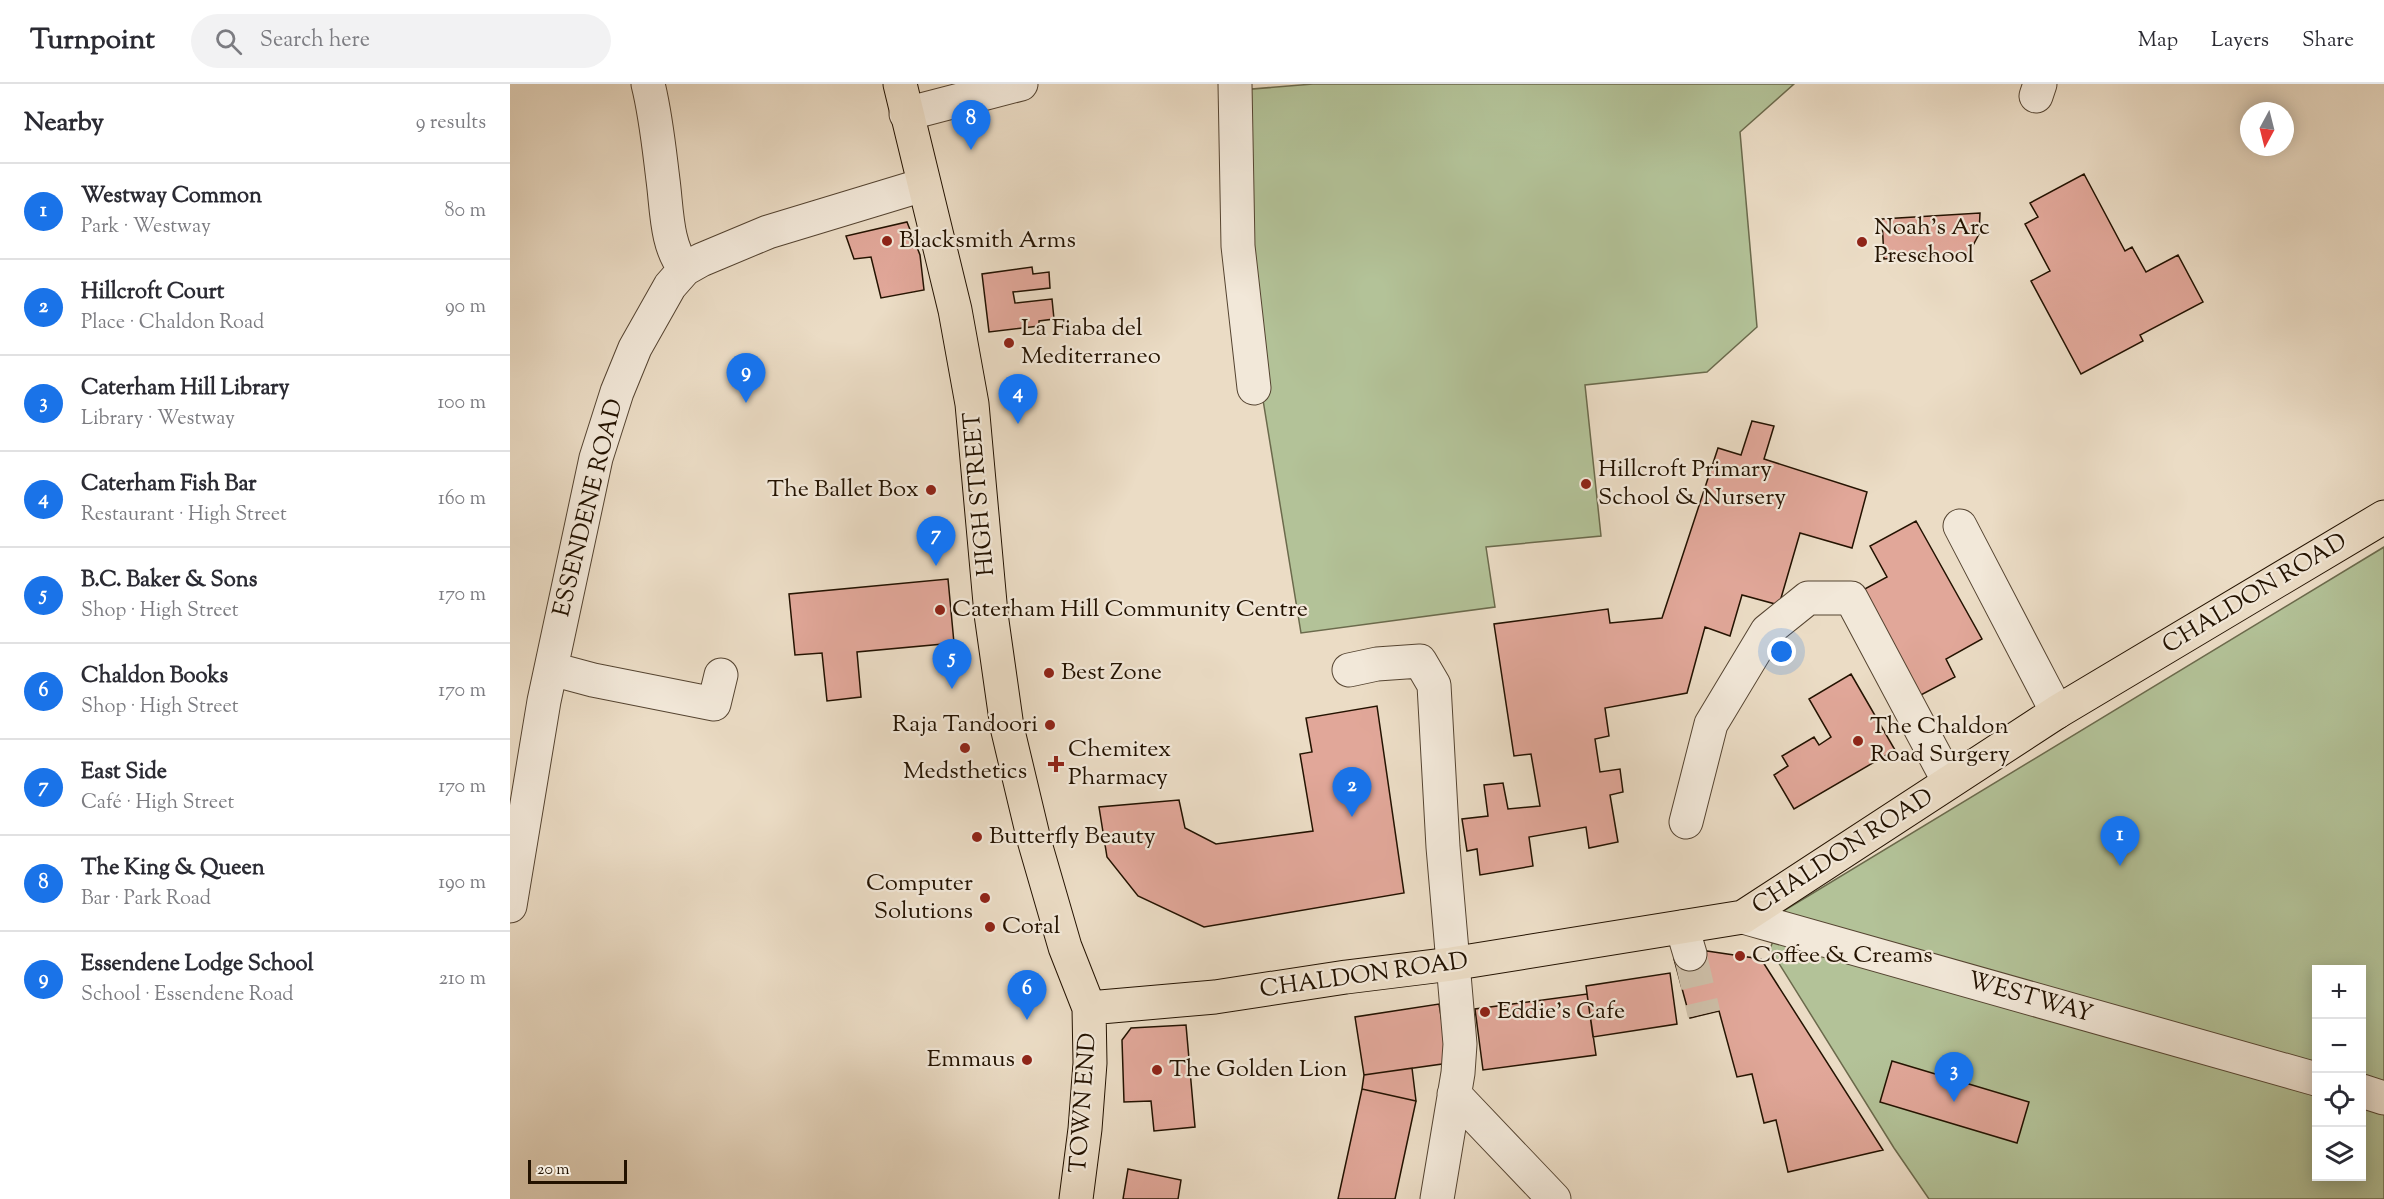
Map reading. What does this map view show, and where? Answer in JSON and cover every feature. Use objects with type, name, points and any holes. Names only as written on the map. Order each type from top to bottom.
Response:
[{"type":"main road","name":"HIGH STREET","points":[[903,99],[955,310],[972,404],[992,614],[1007,727],[1034,840],[1065,946],[1089,1008]]},
{"type":"main road","name":"CHALDON ROAD","points":[[1089,1008],[1215,997],[1451,964],[1686,940],[1743,917],[2057,712],[2384,517]]},
{"type":"main road","name":"TOWN END","points":[[1076,1199],[1090,1063],[1089,1008]]},
{"type":"street","points":[[648,84],[654,110],[670,239],[677,260],[685,269]]},
{"type":"street","points":[[903,99],[1020,84]]},
{"type":"street","points":[[1235,84],[1238,246],[1254,388]]},
{"type":"street","name":"ESSENDENE ROAD","points":[[510,906],[552,669],[596,458],[617,392],[635,348],[670,286],[685,269],[701,260],[768,232],[923,185]]},
{"type":"street","points":[[1960,526],[2057,712]]},
{"type":"street","points":[[1686,822],[1711,724],[1767,631],[1808,598],[1851,598],[1949,782]]},
{"type":"street","points":[[1349,670],[1377,664],[1420,661],[1434,685],[1451,964],[1460,1044],[1458,1072],[1437,1199]]},
{"type":"street","points":[[552,669],[592,680],[714,704],[721,675]]},
{"type":"street","name":"WESTWAY","points":[[1743,917],[2312,1077]]},
{"type":"street","points":[[2366,1093],[2384,1098]]},
{"type":"street","points":[[1454,1094],[1554,1199]]},
{"type":"green space","points":[[1313,84],[1794,84],[1740,132],[1757,327],[1707,372],[1585,385],[1601,536],[1486,547],[1495,607],[1301,633],[1257,363],[1228,91]]},
{"type":"green space","points":[[2384,547],[2384,1199],[1929,1199],[1894,1148],[1770,949],[1785,910]]},
{"type":"building","points":[[2084,174],[2125,251],[2132,247],[2146,272],[2178,255],[2203,302],[2140,335],[2143,341],[2081,374],[2031,281],[2050,271],[2025,224],[2038,217],[2030,203]]},
{"type":"building","points":[[1980,213],[1979,234],[1969,253],[1884,259],[1882,219]]},
{"type":"building","points":[[907,222],[920,255],[924,290],[881,298],[871,257],[854,259],[846,236]]},
{"type":"building","points":[[1032,267],[1033,274],[1049,272],[1050,288],[1013,292],[1015,303],[1052,299],[1054,319],[1039,321],[1039,326],[989,332],[982,274]]},
{"type":"building","points":[[1752,421],[1774,426],[1764,459],[1867,492],[1852,548],[1800,533],[1779,605],[1742,595],[1730,636],[1705,627],[1687,693],[1605,708],[1609,736],[1595,739],[1600,772],[1620,769],[1623,792],[1610,795],[1618,842],[1589,848],[1586,827],[1529,837],[1533,866],[1480,875],[1477,849],[1467,851],[1462,819],[1488,816],[1484,785],[1503,783],[1508,809],[1540,806],[1531,754],[1514,756],[1494,624],[1608,609],[1610,623],[1662,618],[1718,448],[1741,455]]},
{"type":"building","points":[[1916,521],[1982,639],[1946,659],[1955,677],[1919,696],[1861,591],[1887,577],[1870,546]]},
{"type":"building","points":[[948,579],[954,643],[857,652],[861,697],[827,701],[822,653],[795,655],[789,594]]},
{"type":"building","name":"The Chaldon Road Surgery","points":[[1851,674],[1895,750],[1794,809],[1774,775],[1788,766],[1782,756],[1814,737],[1819,745],[1831,737],[1809,699]]},
{"type":"building","points":[[1377,706],[1404,893],[1204,927],[1138,896],[1107,857],[1099,807],[1179,800],[1185,828],[1216,844],[1313,831],[1300,754],[1312,752],[1306,718]]},
{"type":"building","points":[[1707,951],[1761,959],[1883,1150],[1788,1172],[1776,1120],[1764,1123],[1752,1074],[1737,1077],[1719,1011],[1690,1018],[1674,959]]},
{"type":"building","points":[[1670,973],[1677,1024],[1593,1037],[1586,986]]},
{"type":"building","points":[[1587,994],[1596,1055],[1483,1070],[1475,1009]]},
{"type":"building","points":[[1439,1004],[1449,1063],[1364,1075],[1355,1017]]},
{"type":"building","name":"The Golden Lion","points":[[1186,1025],[1195,1127],[1154,1131],[1151,1101],[1124,1102],[1122,1040],[1131,1028]]},
{"type":"building","points":[[1892,1061],[2029,1102],[2017,1143],[1880,1102]]},
{"type":"building","points":[[1412,1068],[1416,1101],[1362,1089],[1364,1075]]},
{"type":"building","points":[[1362,1089],[1416,1101],[1395,1199],[1338,1199]]},
{"type":"building","points":[[1128,1169],[1181,1180],[1178,1199],[1123,1199]]},
{"type":"tunnel","points":[[1690,954],[1704,1014]]},
{"type":"place","name":"The King & Queen","points":[[971,150]]},
{"type":"place","name":"Blacksmith Arms","points":[[887,241]]},
{"type":"place","name":"Noah's Arc Preschool","points":[[1862,242]]},
{"type":"place","name":"La Fiaba del Mediterraneo","points":[[1009,343]]},
{"type":"place","name":"Essendene Lodge School","points":[[746,403]]},
{"type":"place","name":"Caterham Fish Bar","points":[[1018,424]]},
{"type":"place","name":"Hillcroft Primary School & Nursery","points":[[1586,484]]},
{"type":"place","name":"The Ballet Box","points":[[931,490]]},
{"type":"place","name":"East Side","points":[[936,566]]},
{"type":"place","name":"Caterham Hill Community Centre","points":[[940,610]]},
{"type":"place","name":"Best Zone","points":[[1049,673]]},
{"type":"place","name":"B.C. Baker & Sons","points":[[952,689]]},
{"type":"place","name":"Raja Tandoori","points":[[1050,725]]},
{"type":"place","name":"The Chaldon Road Surgery","points":[[1858,741]]},
{"type":"place","name":"Medsthetics","points":[[965,748]]},
{"type":"place","name":"Chemitex Pharmacy","points":[[1056,764]]},
{"type":"place","name":"Hillcroft Court","points":[[1352,817]]},
{"type":"place","name":"Butterfly Beauty","points":[[977,837]]},
{"type":"place","name":"Westway Common","points":[[2120,866]]},
{"type":"place","name":"Computer Solutions","points":[[985,898]]},
{"type":"place","name":"Coral","points":[[990,927]]},
{"type":"place","name":"Coffee & Creams","points":[[1740,956]]},
{"type":"place","name":"Eddie's Cafe","points":[[1485,1012]]},
{"type":"place","name":"Chaldon Books","points":[[1027,1020]]},
{"type":"place","name":"Emmaus","points":[[1027,1060]]},
{"type":"place","name":"The Golden Lion","points":[[1157,1070]]},
{"type":"place","name":"Caterham Hill Library","points":[[1954,1102]]}]
